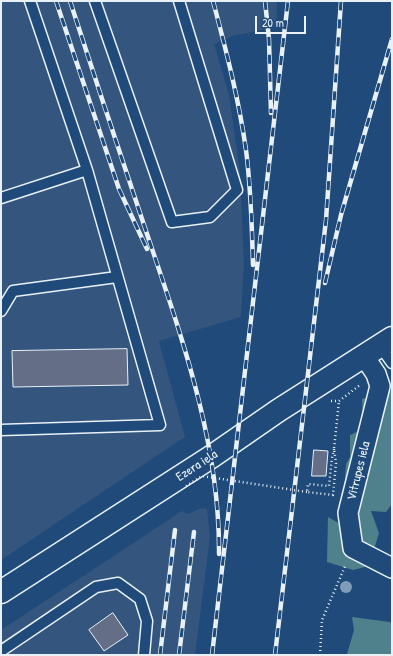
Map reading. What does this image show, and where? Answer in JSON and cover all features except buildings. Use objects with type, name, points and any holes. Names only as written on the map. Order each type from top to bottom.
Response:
[{"type":"street","name":"Vitrupes iela","points":[[352,548],[348,513],[380,386],[376,374],[382,351]]},
{"type":"street","name":"Ezera iela","points":[[1,592],[211,457],[275,413],[382,351]]},
{"type":"street","points":[[352,548],[392,568]]},
{"type":"lane","points":[[1,430],[160,425],[87,170],[30,1]]},
{"type":"lane","points":[[95,1],[172,222],[210,217],[237,190],[179,1]]},
{"type":"lane","points":[[1,198],[87,170]]},
{"type":"lane","points":[[1,311],[13,291],[117,277]]},
{"type":"lane","points":[[1,651],[96,587],[118,584],[140,600],[147,621],[144,655]]},
{"type":"path","points":[[307,492],[308,484],[329,486],[339,401]]},
{"type":"path","points":[[186,486],[202,476],[333,495],[336,463],[334,449]]},
{"type":"path","points":[[320,655],[322,620],[352,548]]},
{"type":"shaded area","points":[[1,1],[277,1],[276,27],[233,36],[214,44],[229,95],[240,172],[244,263],[241,317],[159,341],[185,437],[1,560]]},
{"type":"shaded area","points":[[201,508],[207,509],[210,537],[195,655],[1,655],[1,630],[182,511],[188,514]]},
{"type":"green space","points":[[392,390],[392,504],[386,512],[371,511],[379,533],[369,566],[353,570],[327,562],[328,517],[342,525],[346,464],[350,457],[350,435],[363,429],[362,399]]},
{"type":"green space","points":[[352,617],[390,622],[392,625],[392,655],[347,654],[354,630]]},
{"type":"railway","points":[[56,1],[119,189],[147,249]]},
{"type":"railway","points":[[70,1],[185,349],[206,430],[213,471],[218,512],[219,554]]},
{"type":"railway","points":[[213,1],[236,94],[246,150],[252,222],[253,265]]},
{"type":"railway","points":[[265,1],[269,39],[271,113]]},
{"type":"railway","points":[[212,655],[288,1]]},
{"type":"railway","points":[[275,655],[326,220],[341,1]]},
{"type":"railway","points":[[325,283],[341,215],[392,39]]},
{"type":"railway","points":[[160,655],[175,530]]},
{"type":"railway","points":[[179,655],[194,532]]}]
